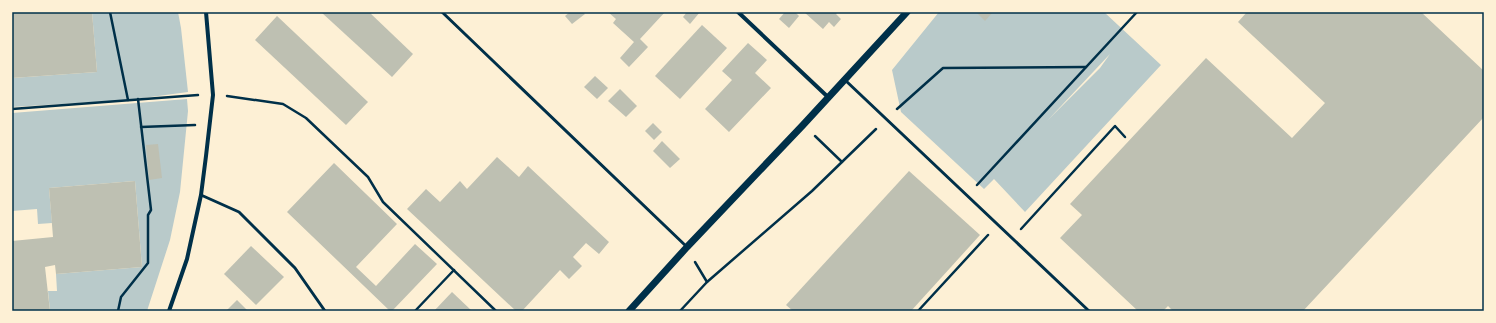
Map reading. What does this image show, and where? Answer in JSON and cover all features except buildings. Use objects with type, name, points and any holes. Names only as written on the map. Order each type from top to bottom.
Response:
[{"type":"street","points":[[169,311],[187,259],[201,195],[210,125],[213,95],[206,12]]},
{"type":"street","points":[[738,12],[829,98]]},
{"type":"street","points":[[629,311],[687,247],[804,125],[906,12]]},
{"type":"lane","points":[[442,12],[687,247]]},
{"type":"lane","points":[[845,80],[1089,311]]},
{"type":"lane","points":[[201,195],[239,212],[294,268],[325,311]]},
{"type":"path","points":[[110,12],[128,100]]},
{"type":"path","points":[[967,196],[1137,12]]},
{"type":"path","points":[[680,311],[707,282],[812,191],[886,119],[943,68],[1086,67]]},
{"type":"path","points":[[12,109],[138,99],[213,95],[254,99],[283,104],[306,118],[368,177],[383,202],[496,311]]},
{"type":"path","points":[[118,311],[121,297],[148,263],[148,215],[151,210],[138,99]]},
{"type":"path","points":[[141,128],[210,125]]},
{"type":"path","points":[[804,125],[842,162]]},
{"type":"path","points":[[1012,238],[1115,126],[1125,137]]},
{"type":"path","points":[[918,311],[998,224]]},
{"type":"path","points":[[687,247],[707,282]]},
{"type":"path","points":[[415,311],[454,270]]},
{"type":"shaded area","points":[[92,12],[178,12],[188,92],[128,100],[12,107],[12,78],[97,72]]},
{"type":"shaded area","points":[[939,12],[1104,12],[1161,65],[1025,212],[994,179],[984,189],[901,112],[892,70]],"holes":[[[1110,54],[1100,68],[1047,121]]]},
{"type":"shaded area","points":[[187,99],[188,111],[180,192],[170,240],[147,311],[50,311],[48,291],[57,291],[56,274],[142,267],[135,181],[49,188],[52,223],[38,224],[37,209],[12,211],[12,113]]}]
